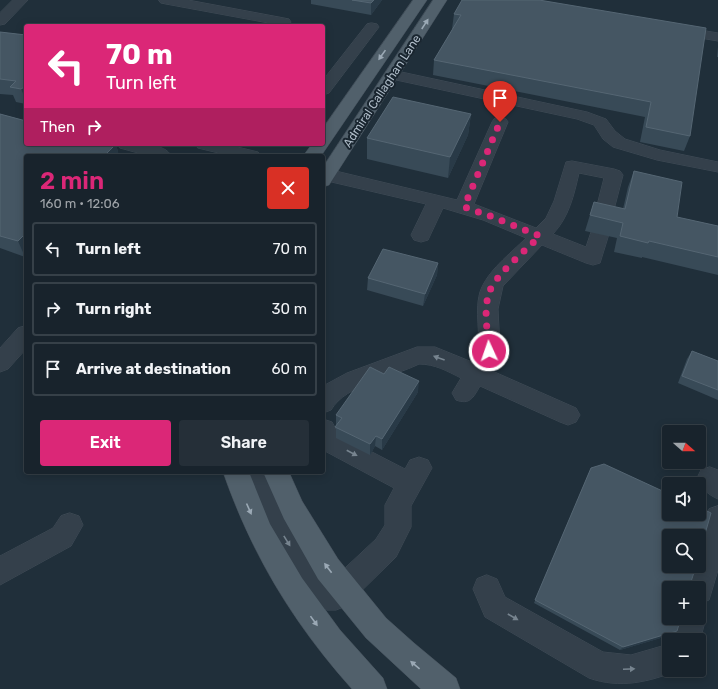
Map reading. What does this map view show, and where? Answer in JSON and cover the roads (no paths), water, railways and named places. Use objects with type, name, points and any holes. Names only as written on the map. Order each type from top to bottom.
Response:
[{"type":"main road","name":"Admiral Callaghan Lane","points":[[325,137],[420,0]]},
{"type":"main road","name":"Admiral Callaghan Lane","points":[[325,175],[440,0]]},
{"type":"main road","points":[[237,474],[244,497],[257,527],[293,592],[344,659],[372,689]]},
{"type":"main road","points":[[277,474],[293,510],[328,569],[376,628],[403,654],[445,689]]},
{"type":"lane","points":[[1,18],[21,0]]},
{"type":"lane","points":[[166,0],[193,2],[284,21]]},
{"type":"lane","points":[[325,87],[372,27]]},
{"type":"lane","points":[[665,28],[718,37]]},
{"type":"lane","points":[[392,75],[581,115],[600,122],[609,135],[619,143],[657,155],[718,167]]},
{"type":"lane","points":[[464,207],[500,122]]},
{"type":"lane","points":[[137,146],[164,151]]},
{"type":"lane","points":[[212,146],[244,154]]},
{"type":"lane","points":[[325,176],[464,207],[490,216],[540,236],[593,258],[614,175],[572,166],[563,201],[554,221],[540,236],[494,283],[489,293],[487,306],[489,351],[464,393]]},
{"type":"lane","points":[[421,235],[437,200]]},
{"type":"lane","points":[[0,363],[24,336]]},
{"type":"lane","points":[[325,398],[342,386],[378,370],[397,365],[417,356],[435,356],[568,415]]},
{"type":"lane","points":[[249,474],[257,482],[280,529],[319,592],[327,596],[336,596],[386,548],[398,527],[398,505],[414,476],[330,442],[325,433]]},
{"type":"lane","points":[[701,581],[718,518]]},
{"type":"lane","points":[[0,571],[62,537],[70,525]]},
{"type":"lane","points":[[487,590],[495,607],[600,667],[631,670],[662,661]]}]
